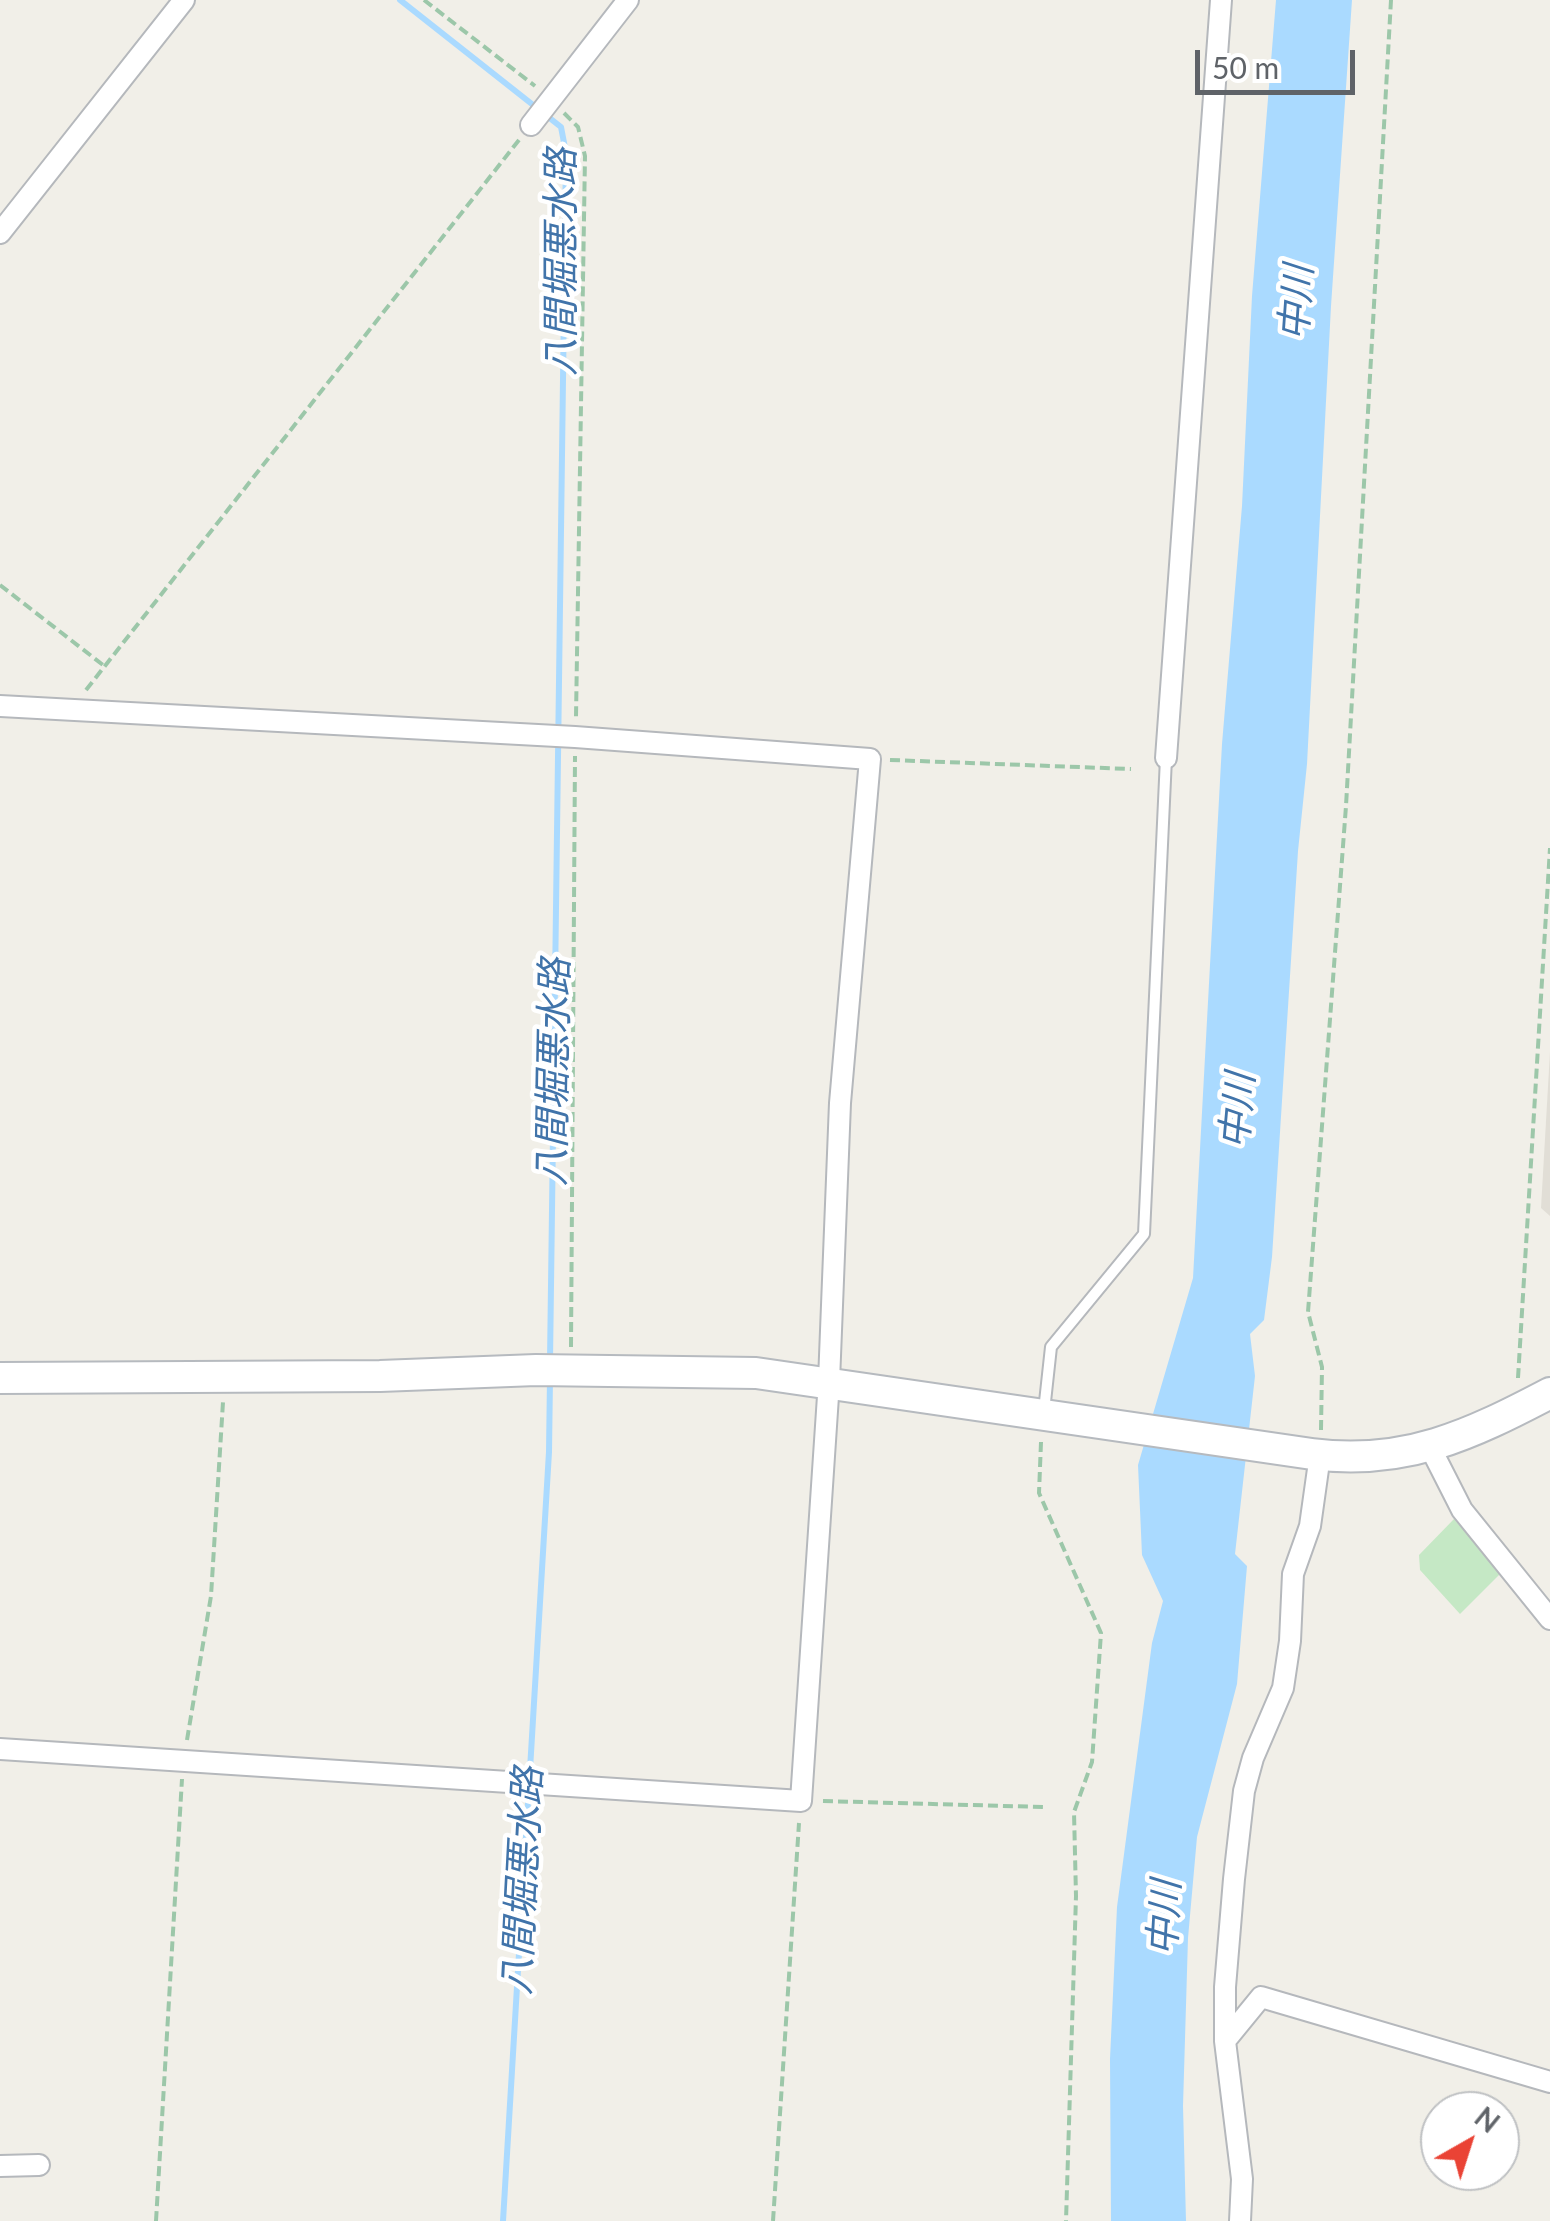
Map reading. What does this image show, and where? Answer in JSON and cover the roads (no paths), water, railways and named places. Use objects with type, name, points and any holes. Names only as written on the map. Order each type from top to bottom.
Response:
[{"type":"street","points":[[0,233],[184,0]]},
{"type":"street","points":[[531,125],[628,0]]},
{"type":"street","points":[[1166,758],[1221,0]]},
{"type":"street","points":[[0,706],[575,737],[870,759],[840,1103],[829,1381],[801,1801],[0,1749]]},
{"type":"street","points":[[0,1378],[380,1376],[557,1370],[756,1373],[1316,1455],[1392,1456],[1430,1448],[1484,1427],[1550,1393]]},
{"type":"street","points":[[1430,1448],[1462,1510],[1550,1620]]},
{"type":"street","points":[[1240,2221],[1242,2179],[1225,2041],[1226,1988],[1244,1791],[1282,1688],[1290,1641],[1293,1574],[1310,1526],[1316,1455]]},
{"type":"street","points":[[1225,2041],[1261,1997],[1550,2082]]},
{"type":"street","points":[[0,2166],[39,2165]]},
{"type":"lane","points":[[1048,1413],[1051,1347],[1144,1234],[1166,758]]},
{"type":"water","name":"中川","points":[[1276,0],[1352,0],[1307,764],[1272,1257],[1264,1320],[1250,1334],[1255,1376],[1235,1554],[1247,1566],[1237,1684],[1197,1837],[1188,1938],[1183,2106],[1186,2221],[1111,2221],[1110,2059],[1117,1907],[1152,1643],[1163,1601],[1142,1555],[1138,1465],[1193,1278],[1222,744]]},
{"type":"waterway","name":"八間堀悪水路","points":[[400,0],[561,127],[566,153],[550,1360]]},
{"type":"waterway","name":"八間堀悪水路","points":[[503,2221],[549,1452],[550,1378]]}]
